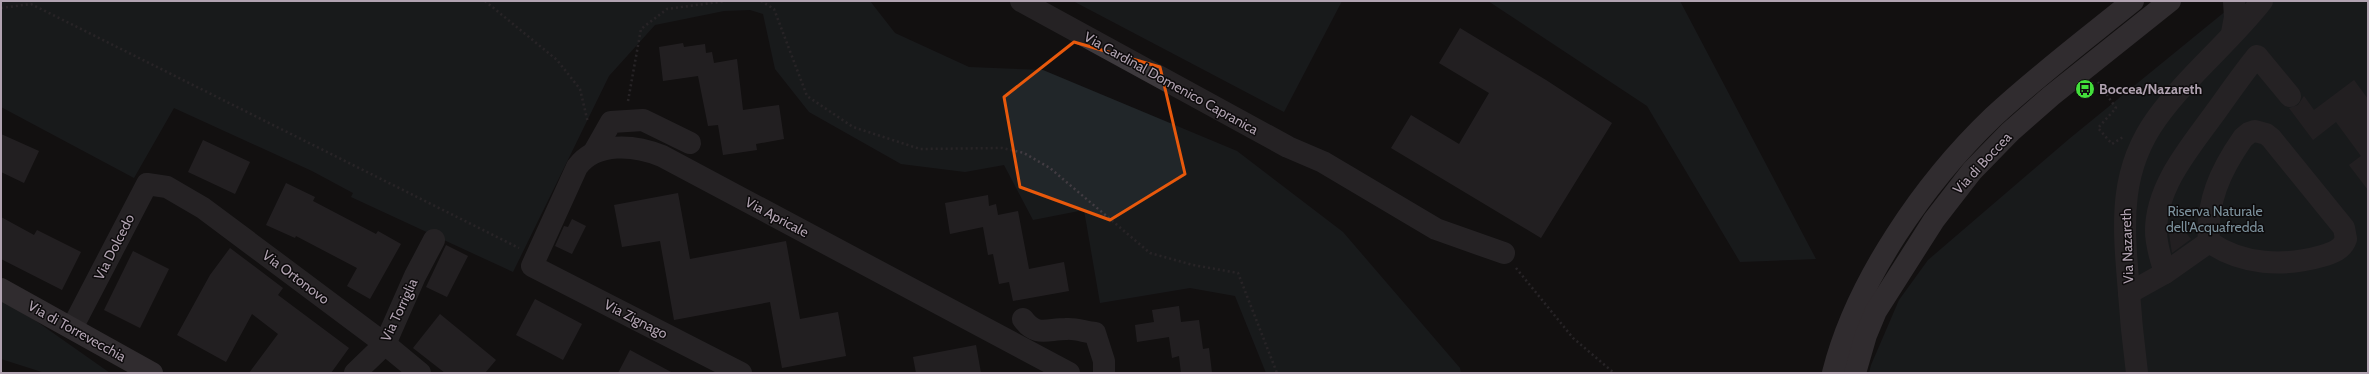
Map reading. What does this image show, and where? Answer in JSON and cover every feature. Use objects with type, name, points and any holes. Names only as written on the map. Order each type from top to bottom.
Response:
[{"type":"main road","name":"Via di Boccea","points":[[1833,373],[1843,336],[1863,290],[1935,182],[1993,117],[2133,1]]},
{"type":"main road","name":"Via di Boccea","points":[[1855,373],[1866,335],[1876,311],[1916,246],[1972,171],[2010,132],[2087,67],[2170,1]]},
{"type":"main road","name":"Via di Torrevecchia","points":[[1,289],[152,373]]},
{"type":"street","name":"Via Cardinal Domenico Capranica","points":[[1021,1],[1288,147],[1323,162],[1436,229],[1504,253]]},
{"type":"street","points":[[2232,33],[2236,13],[2234,1]]},
{"type":"street","name":"Via Nazareth","points":[[2232,33],[2247,1]]},
{"type":"street","name":"Via Nazareth","points":[[2137,373],[2129,293],[2124,216],[2128,183],[2137,153],[2157,118],[2262,1]]},
{"type":"street","points":[[2165,273],[2156,241],[2159,209],[2171,178],[2200,134],[2257,56],[2290,96]]},
{"type":"street","points":[[534,261],[577,167],[584,159],[594,152],[611,122],[643,120],[690,143]]},
{"type":"street","points":[[2255,131],[2266,134],[2271,138],[2346,233],[2344,244],[2336,251],[2292,262],[2269,262],[2244,258],[2221,250],[2209,242],[2208,216],[2216,185],[2240,143],[2249,133],[2255,131]]},
{"type":"street","name":"Via Apricale","points":[[594,152],[628,148],[643,150],[662,156],[1069,373]]},
{"type":"street","name":"Via Dolcedo","points":[[72,328],[147,184],[167,187]]},
{"type":"street","name":"Via Ortonovo","points":[[167,187],[203,208],[385,344],[420,373]]},
{"type":"street","name":"Via Torriglia","points":[[355,373],[385,344],[415,276],[434,240]]},
{"type":"street","points":[[2129,293],[2165,273],[2209,242]]},
{"type":"street","name":"Via Zignago","points":[[534,261],[741,373]]},
{"type":"street","points":[[1023,319],[1029,327],[1042,332],[1067,328],[1094,333],[1104,361],[1104,373]]},
{"type":"path","points":[[485,1],[557,60],[580,89],[594,152]]},
{"type":"path","points":[[624,121],[641,29],[667,9],[726,1]]},
{"type":"path","points":[[761,1],[774,9],[807,96],[853,127],[920,149],[1002,148],[1024,153],[1050,168],[1150,253],[1193,265],[1238,273],[1277,373]]},
{"type":"path","points":[[1,8],[31,4],[534,261]]},
{"type":"path","points":[[2087,67],[2116,108],[2098,128],[2112,144],[2124,136]]},
{"type":"path","points":[[1504,253],[1573,338],[1614,373]]},
{"type":"highlighted area","points":[[1074,42],[1160,67],[1185,174],[1110,220],[1020,187],[1004,97]]},
{"type":"green space","points":[[1,1],[870,1],[895,33],[969,67],[1043,70],[1237,151],[1343,232],[1460,368],[1461,373],[1266,373],[1235,296],[1190,288],[1100,303],[1084,210],[1033,220],[1004,165],[965,172],[901,164],[809,112],[775,69],[763,14],[750,10],[724,11],[655,25],[609,76],[513,272],[351,197],[353,193],[312,171],[174,108],[134,178],[1,107]]},
{"type":"green space","points":[[1073,1],[1342,1],[1284,112]]},
{"type":"green space","points":[[1488,1],[1680,1],[1816,259],[1740,262],[1647,106]]},
{"type":"green space","name":"Riserva Naturale dell'Acquafredda","points":[[2242,1],[2368,1],[2368,373],[1869,373],[1899,300],[1928,260],[2069,139],[2227,10]]},
{"type":"green space","points":[[1,300],[9,302],[110,373],[45,373],[1,359]]},
{"type":"building","points":[[1460,28],[1546,80],[1612,123],[1541,238],[1391,148],[1411,115],[1459,144],[1489,93],[1439,63]]},
{"type":"building","points":[[683,43],[684,47],[705,44],[706,53],[712,52],[714,63],[737,59],[743,110],[779,105],[784,139],[756,144],[757,150],[723,155],[718,125],[708,126],[698,76],[663,81],[659,47]]},
{"type":"building","points":[[2354,80],[2368,99],[2368,190],[2349,165],[2361,156],[2336,122],[2313,140],[2289,108],[2298,105],[2304,96],[2314,110]]},
{"type":"building","points":[[1,134],[39,151],[24,183],[1,172]]},
{"type":"building","points":[[203,140],[250,162],[235,194],[188,172]]},
{"type":"building","points":[[286,183],[315,197],[313,201],[376,234],[378,231],[401,244],[370,299],[347,286],[357,268],[296,236],[295,238],[266,225]]},
{"type":"building","points":[[678,193],[690,259],[786,241],[800,319],[838,312],[846,356],[782,368],[770,302],[674,320],[660,241],[622,247],[614,205]]},
{"type":"building","points":[[988,195],[989,206],[996,204],[998,215],[1018,211],[1029,269],[1064,262],[1069,291],[1013,301],[1009,282],[999,284],[993,254],[988,255],[983,227],[950,234],[945,203]]},
{"type":"building","points":[[1,217],[34,235],[37,230],[81,252],[62,290],[1,259]]},
{"type":"building","points":[[572,219],[586,226],[572,254],[555,246],[564,226],[568,227]]},
{"type":"building","points":[[2179,224],[2191,239],[2172,253],[2169,233]]},
{"type":"building","points":[[446,245],[468,256],[447,297],[426,287]]},
{"type":"building","points":[[230,248],[283,288],[278,295],[349,348],[331,373],[249,373],[278,334],[252,314],[226,362],[177,335],[210,275]]},
{"type":"building","points":[[133,251],[169,269],[140,328],[104,310]]},
{"type":"building","points":[[535,299],[582,324],[563,360],[516,335]]},
{"type":"building","points":[[1179,306],[1181,322],[1199,320],[1203,349],[1209,348],[1212,373],[1181,373],[1179,356],[1172,358],[1169,337],[1137,342],[1135,325],[1154,322],[1152,310]]},
{"type":"building","points":[[440,314],[496,360],[485,373],[445,373],[413,348]]},
{"type":"building","points":[[976,345],[981,373],[916,373],[913,357]]},
{"type":"building","points":[[630,350],[673,373],[618,373]]},
{"type":"place","name":"Boccea/Nazareth","points":[[2085,89]]}]
